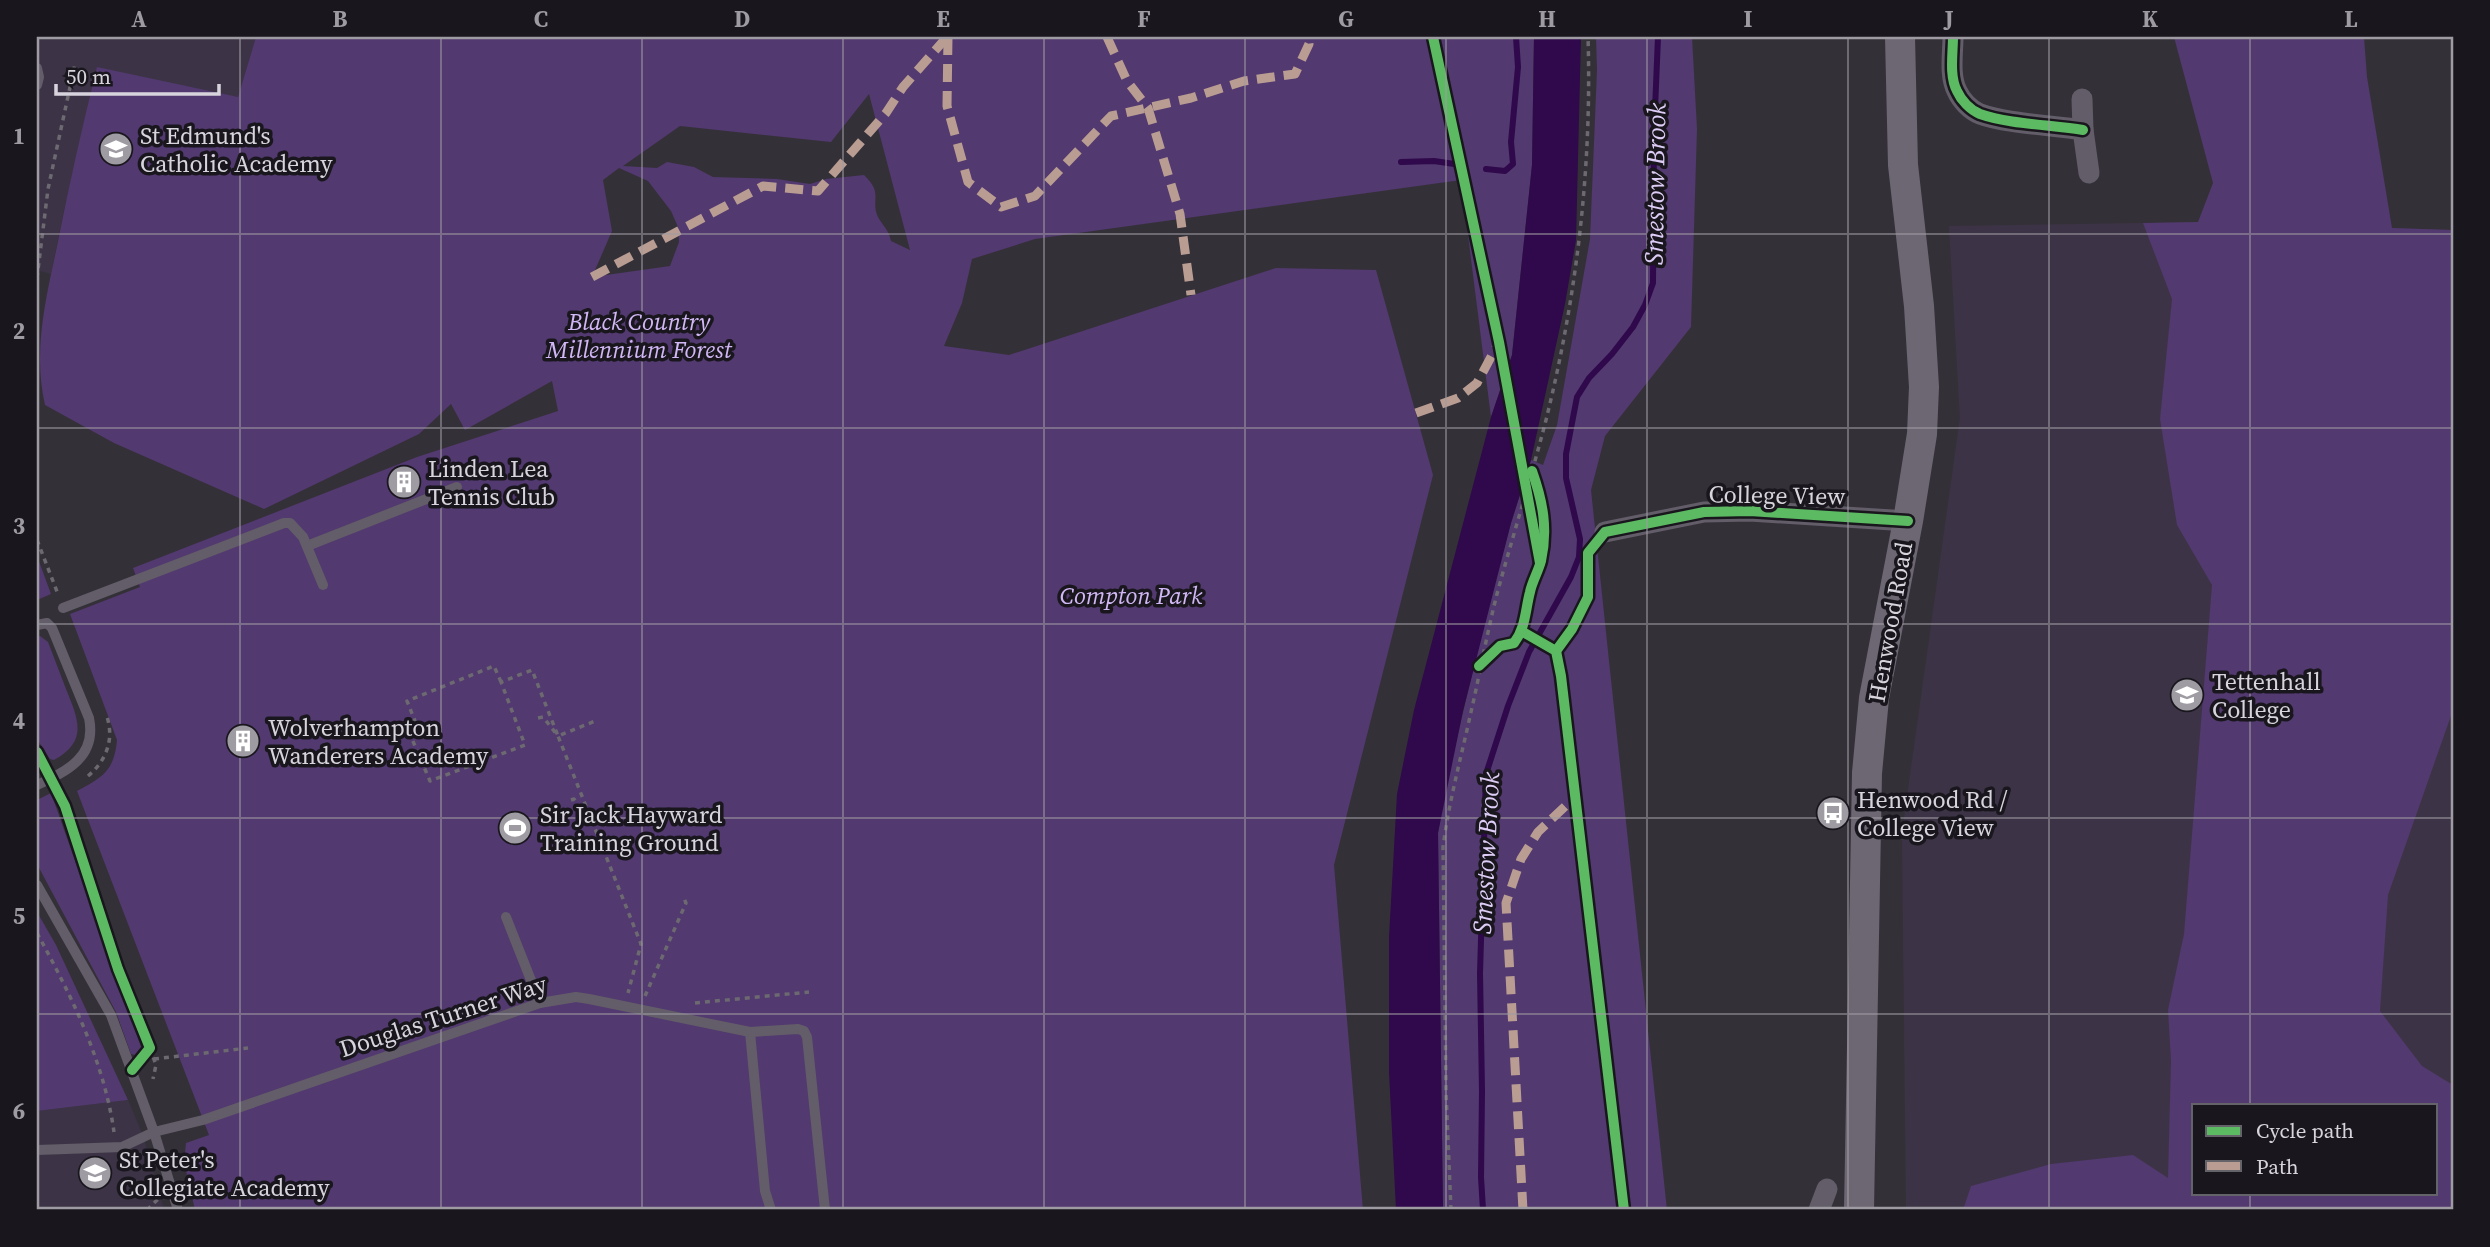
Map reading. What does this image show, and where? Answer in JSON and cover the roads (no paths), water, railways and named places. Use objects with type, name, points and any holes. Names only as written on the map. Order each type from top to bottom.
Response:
[{"type":"main road","name":"Henwood Road","points":[[1859,1210],[1867,773],[1874,698],[1922,435],[1924,387],[1919,306],[1903,164],[1900,37]]},
{"type":"street","points":[[1953,37],[1956,91],[1968,107],[1996,118],[2083,130]]},
{"type":"street","points":[[2082,99],[2089,173]]},
{"type":"street","name":"College View","points":[[1605,532],[1704,512],[1908,521]]},
{"type":"street","points":[[1819,1210],[1827,1189]]},
{"type":"lane","points":[[37,68],[37,85]]},
{"type":"lane","points":[[307,546],[457,487]]},
{"type":"lane","points":[[63,608],[284,523],[290,523],[297,528],[323,585]]},
{"type":"lane","points":[[37,625],[47,623],[52,628],[91,729],[84,752],[77,763],[37,785]]},
{"type":"lane","points":[[37,885],[111,1015],[155,1132],[178,1210]]},
{"type":"lane","points":[[506,917],[540,1003]]},
{"type":"lane","name":"Douglas Turner Way","points":[[37,1150],[122,1147],[155,1132],[203,1120],[540,1003],[576,997],[750,1032],[798,1029],[804,1031],[807,1037],[825,1210]]},
{"type":"lane","points":[[750,1032],[765,1191],[771,1210]]},
{"type":"waterway","points":[[1486,169],[1505,171],[1513,164],[1511,142],[1518,67],[1516,37]]},
{"type":"waterway","name":"Smestow Brook","points":[[1483,1210],[1480,973],[1486,774],[1529,652],[1571,577],[1579,557],[1580,539],[1566,478],[1566,454],[1577,397],[1589,378],[1633,327],[1653,283],[1658,37]]},
{"type":"waterway","points":[[1401,162],[1434,161],[1461,165]]},
{"type":"place","name":"St Edmund's Catholic Academy","points":[[116,149]]},
{"type":"place","name":"Linden Lea Tennis Club","points":[[404,482]]},
{"type":"place","name":"Tettenhall College","points":[[2187,695]]},
{"type":"place","name":"Wolverhampton Wanderers Academy","points":[[243,741]]},
{"type":"place","name":"Henwood Rd / College View","points":[[1833,813]]},
{"type":"place","name":"Sir Jack Hayward Training Ground","points":[[515,828]]},
{"type":"place","name":"St Peter's Collegiate Academy","points":[[95,1173]]},
{"type":"park label","name":"Black Country Millennium Forest","points":[[639,335]]},
{"type":"park label","name":"Compton Park","points":[[1131,595]]}]
